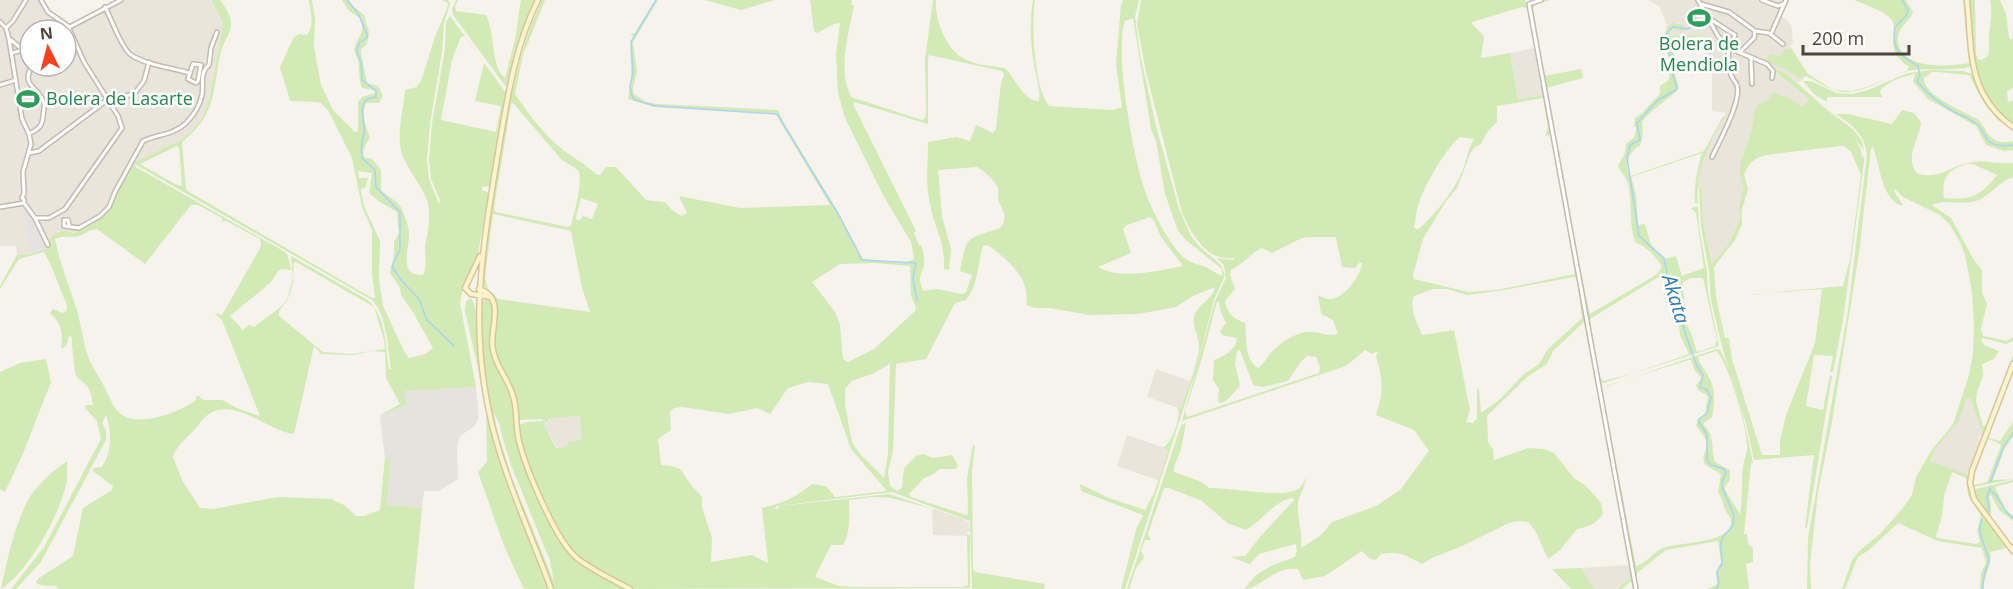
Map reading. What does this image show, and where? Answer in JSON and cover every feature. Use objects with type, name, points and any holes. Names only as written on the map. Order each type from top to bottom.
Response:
[{"type":"street","points":[[6,28],[26,0]]},
{"type":"street","points":[[41,0],[48,12],[57,18]]},
{"type":"street","points":[[78,21],[121,0]]},
{"type":"street","points":[[538,0],[524,32],[511,80],[482,250],[478,309],[483,380],[496,441],[551,589]]},
{"type":"street","points":[[1541,0],[1529,4],[1636,589]]},
{"type":"street","points":[[1762,0],[1778,6],[1785,2]]},
{"type":"street","points":[[1967,0],[1973,64],[1979,89],[1991,108],[2013,127]]},
{"type":"street","points":[[1700,2],[1718,36],[1728,47],[1767,64],[1773,71],[1772,78]]},
{"type":"street","points":[[1700,2],[1729,12],[1755,31],[1771,34],[1783,44]]},
{"type":"street","points":[[1771,34],[1785,2]]},
{"type":"street","points":[[105,7],[131,55],[189,72]]},
{"type":"street","points":[[1709,19],[1735,35],[1728,47],[1731,76],[1737,84],[1735,104],[1712,157]]},
{"type":"street","points":[[0,22],[6,28],[9,39],[22,119],[29,134],[30,153],[23,172],[24,193],[19,202]]},
{"type":"street","points":[[1740,52],[1754,38],[1755,31]]},
{"type":"street","points":[[69,225],[79,228],[100,216],[109,207],[143,141],[174,132],[186,124],[195,112],[202,95],[201,85],[205,67],[209,64],[211,48],[217,32]]},
{"type":"street","points":[[9,39],[18,46]]},
{"type":"street","points":[[35,218],[49,218],[65,209],[121,132],[122,124],[84,62],[78,48]]},
{"type":"street","points":[[12,53],[18,51]]},
{"type":"street","points":[[1751,58],[1752,84]]},
{"type":"street","points":[[30,153],[39,151],[107,100],[134,94],[144,81],[149,62]]},
{"type":"street","points":[[193,64],[201,65],[196,83],[188,79],[189,72],[193,64]]},
{"type":"street","points":[[28,78],[28,82],[43,100],[44,106],[43,123],[40,128],[29,134]]},
{"type":"street","points":[[0,85],[16,80]]},
{"type":"street","points":[[22,198],[48,245]]},
{"type":"street","points":[[0,207],[19,202],[24,203]]},
{"type":"street","points":[[482,250],[465,288],[471,294],[479,292],[489,294],[493,298],[495,308],[492,335],[494,354],[513,395],[519,443],[543,508],[578,560],[630,589]]},
{"type":"street","points":[[479,292],[493,298]]},
{"type":"street","points":[[478,309],[486,296]]},
{"type":"street","points":[[2013,364],[1972,471],[1970,483],[1974,499],[2013,551]]},
{"type":"shaded area","points":[[0,0],[44,0],[50,10],[63,18],[18,18],[18,78],[78,78],[78,20],[118,0],[211,0],[223,24],[209,100],[202,118],[191,132],[179,141],[134,163],[137,165],[130,168],[109,212],[103,217],[72,233],[58,231],[50,247],[32,254],[17,255],[16,246],[0,246]]},
{"type":"shaded area","points":[[1648,0],[1788,0],[1781,16],[1789,22],[1793,42],[1790,46],[1807,73],[1799,83],[1786,73],[1768,67],[1809,99],[1802,107],[1791,99],[1772,92],[1769,100],[1756,105],[1751,132],[1740,164],[1739,172],[1743,187],[1739,208],[1740,219],[1728,245],[1712,265],[1703,220],[1702,188],[1697,188],[1697,185],[1704,156],[1726,113],[1712,111],[1712,77],[1704,36],[1669,36],[1673,29],[1684,30],[1679,23],[1667,26],[1660,7]]},
{"type":"shaded area","points":[[1534,48],[1543,95],[1518,99],[1510,53]]},
{"type":"shaded area","points":[[27,207],[46,249],[32,254],[24,209]]},
{"type":"shaded area","points":[[1156,369],[1190,381],[1181,409],[1147,397]]},
{"type":"shaded area","points":[[476,387],[479,417],[475,426],[460,436],[457,447],[458,479],[439,491],[424,491],[422,508],[386,505],[390,460],[385,458],[380,415],[407,405],[403,391]]},
{"type":"shaded area","points":[[1966,398],[1971,398],[1983,435],[1979,436],[1980,441],[1968,476],[1929,461],[1936,448],[1960,420]]},
{"type":"shaded area","points":[[580,416],[583,440],[557,448],[544,425],[549,422],[547,419]]},
{"type":"shaded area","points":[[1127,435],[1168,449],[1158,480],[1117,466]]},
{"type":"shaded area","points":[[932,510],[966,520],[970,531],[967,532],[967,536],[933,535]]},
{"type":"shaded area","points":[[1629,565],[1630,577],[1616,589],[1595,589],[1581,568]]},
{"type":"green space","points":[[211,0],[220,0],[228,12],[231,28],[221,51],[208,111],[194,131],[182,142],[186,190],[375,298],[372,273],[372,230],[362,207],[352,158],[329,112],[321,103],[290,101],[280,67],[294,37],[299,34],[307,35],[311,27],[309,0],[312,0],[315,18],[314,47],[321,85],[333,110],[355,132],[358,131],[358,102],[362,97],[375,93],[374,90],[362,88],[358,60],[354,50],[362,31],[361,19],[348,10],[342,0],[349,0],[364,15],[369,32],[367,44],[361,49],[361,53],[367,83],[378,86],[383,96],[379,103],[366,103],[364,117],[370,138],[364,147],[364,157],[372,159],[381,170],[381,190],[402,209],[409,234],[408,268],[415,275],[423,275],[429,210],[423,191],[401,152],[400,124],[405,90],[417,87],[421,81],[447,8],[448,3],[441,0],[448,0],[450,3],[444,23],[427,160],[429,179],[439,204],[440,200],[431,179],[429,160],[432,124],[445,48],[446,22],[450,16],[506,93],[490,186],[482,187],[482,190],[489,193],[478,253],[463,287],[460,303],[476,387],[404,391],[407,405],[380,415],[400,404],[386,378],[385,352],[373,351],[353,355],[321,354],[314,346],[294,434],[274,428],[241,412],[219,410],[204,418],[179,445],[173,457],[182,480],[200,508],[213,509],[278,497],[331,499],[344,505],[356,516],[364,516],[380,510],[385,458],[390,459],[387,505],[422,508],[414,589],[58,589],[56,586],[38,584],[36,582],[39,578],[73,556],[83,508],[112,490],[113,486],[93,471],[93,468],[102,467],[109,448],[110,435],[106,415],[102,423],[106,430],[106,440],[41,562],[16,589],[11,589],[44,547],[101,439],[97,421],[85,408],[85,405],[93,405],[92,397],[86,385],[76,376],[72,337],[69,336],[66,346],[61,349],[61,329],[50,313],[53,309],[63,313],[67,310],[67,305],[44,252],[19,259],[0,289],[17,255],[32,254],[50,247],[50,238],[61,231],[73,233],[89,226],[109,212],[130,168],[134,166],[285,252],[288,256],[291,270],[281,269],[277,272],[269,284],[230,316],[243,330],[249,325],[254,327],[283,305],[288,297],[293,278],[292,289],[287,300],[279,311],[279,316],[323,352],[352,354],[385,349],[374,307],[381,322],[389,369],[391,369],[384,323],[372,300],[133,163],[179,141],[191,132],[202,118],[209,100],[223,24]],"holes":[[[464,36],[484,63],[475,101],[501,106],[496,132],[441,120],[452,60],[461,37]],[[177,146],[182,186],[140,164]],[[358,171],[372,173],[369,193],[397,212],[399,233],[394,242],[390,273],[433,348],[422,355],[409,358],[383,306],[379,280],[380,241],[364,206],[361,189],[365,188],[368,178],[359,178]],[[191,205],[198,205],[222,218],[222,222],[226,221],[260,239],[261,244],[222,315],[214,313],[222,320],[260,416],[222,400],[204,400],[197,395],[196,400],[189,405],[149,419],[122,415],[116,410],[88,357],[77,310],[55,239],[79,236],[97,229],[145,264]]]},
{"type":"green space","points":[[458,0],[455,6],[456,11],[486,15],[497,66],[505,78],[515,40],[521,0],[534,0],[516,46],[506,87],[453,15],[452,9]]},
{"type":"green space","points":[[542,0],[545,0],[523,55],[515,94],[550,138],[597,175],[600,175],[606,167],[616,167],[646,200],[665,202],[681,216],[687,213],[679,196],[740,208],[830,205],[774,113],[654,107],[628,99],[633,36],[631,34],[635,33],[655,0],[658,0],[633,42],[637,71],[634,94],[646,102],[658,104],[778,110],[863,259],[905,263],[914,259],[911,242],[883,195],[845,118],[838,93],[836,54],[840,23],[817,33],[814,31],[810,0],[852,0],[851,5],[854,5],[844,63],[851,97],[922,120],[926,112],[925,60],[933,0],[936,0],[942,32],[957,54],[983,65],[1005,68],[1024,94],[1039,101],[1031,36],[1032,7],[1033,0],[1035,0],[1033,24],[1037,71],[1044,97],[1049,106],[1113,110],[1122,107],[1116,65],[1121,5],[1123,0],[1139,0],[1135,17],[1140,54],[1157,130],[1179,209],[1191,236],[1221,265],[1225,275],[1214,300],[1196,370],[1125,589],[1121,589],[1136,530],[1143,515],[1081,491],[1080,484],[1109,498],[1145,510],[1154,493],[1168,450],[1163,448],[1170,441],[1175,430],[1178,408],[1181,408],[1196,364],[1199,345],[1194,317],[1215,287],[1193,296],[1176,307],[1138,314],[1090,315],[1036,308],[1026,305],[1025,286],[1016,270],[988,245],[983,246],[976,281],[970,294],[966,300],[955,303],[926,359],[896,364],[893,451],[888,472],[890,486],[897,491],[902,488],[904,468],[916,456],[923,454],[933,458],[952,455],[958,465],[956,469],[939,469],[924,478],[909,494],[911,497],[966,515],[968,514],[967,478],[973,445],[975,446],[972,470],[973,569],[975,572],[1045,584],[1044,589],[972,589],[970,521],[892,492],[777,506],[775,508],[776,510],[780,506],[889,494],[934,509],[891,498],[873,497],[849,500],[846,540],[843,545],[831,545],[815,577],[839,586],[962,587],[968,585],[967,534],[970,536],[970,588],[634,589],[590,565],[573,552],[544,505],[520,440],[518,426],[526,422],[544,421],[556,448],[563,448],[569,442],[582,440],[580,416],[548,419],[548,423],[541,419],[519,420],[513,389],[493,343],[497,314],[496,300],[482,283],[489,222],[515,78]],"holes":[[[1133,18],[1151,129],[1156,141],[1165,194],[1178,231],[1222,269],[1222,276],[1182,256],[1165,233],[1147,196],[1135,152],[1126,104],[1122,36],[1125,21]],[[929,55],[1002,71],[1004,75],[1001,82],[996,129],[993,133],[976,125],[970,141],[956,137],[928,142],[928,196],[941,243],[944,269],[949,270],[951,249],[942,216],[938,170],[977,167],[980,169],[997,185],[998,200],[1004,215],[1000,228],[974,237],[967,244],[960,271],[972,275],[966,292],[962,294],[937,289],[923,291],[920,278],[924,258],[921,245],[914,233],[916,231],[853,104],[854,102],[928,124]],[[513,103],[561,159],[579,171],[578,198],[571,225],[568,227],[496,212],[494,208],[511,104]],[[581,198],[598,204],[592,219],[583,216],[577,220]],[[493,214],[571,231],[582,288],[590,312],[498,299],[488,289],[485,277]],[[1150,217],[1161,237],[1183,266],[1128,274],[1107,271],[1098,267],[1131,253],[1123,229],[1127,225]],[[874,263],[910,266],[911,296],[916,307],[915,311],[874,349],[848,362],[843,359],[840,324],[835,312],[812,282],[840,264]],[[890,364],[888,455],[884,478],[860,454],[852,442],[845,405],[845,389],[852,381]],[[808,382],[828,384],[851,449],[887,491],[835,497],[826,486],[812,484],[789,499],[762,508],[768,563],[752,555],[711,562],[712,538],[702,507],[702,497],[681,470],[661,465],[658,439],[671,430],[670,412],[674,408],[682,407],[729,414],[757,408],[770,414],[788,388]]]},
{"type":"green space","points":[[704,0],[775,0],[741,10]]},
{"type":"green space","points":[[1141,0],[1525,0],[1527,12],[1526,8],[1522,7],[1472,22],[1472,24],[1484,36],[1481,58],[1510,53],[1518,99],[1543,95],[1530,23],[1542,81],[1635,589],[1631,581],[1622,589],[1617,589],[1630,577],[1629,562],[1584,322],[1553,351],[1547,364],[1527,377],[1487,416],[1488,442],[1493,449],[1494,460],[1528,448],[1544,449],[1554,453],[1574,478],[1586,486],[1601,503],[1603,514],[1600,518],[1592,524],[1577,529],[1560,550],[1548,559],[1535,530],[1528,522],[1517,521],[1422,564],[1398,553],[1381,554],[1376,560],[1370,559],[1362,551],[1325,576],[1303,580],[1298,569],[1289,569],[1274,574],[1256,586],[1244,589],[1256,575],[1273,565],[1295,557],[1296,544],[1259,554],[1250,564],[1231,557],[1245,556],[1294,500],[1293,498],[1274,507],[1246,530],[1227,523],[1202,501],[1164,488],[1148,534],[1151,540],[1145,540],[1141,550],[1144,558],[1136,568],[1129,589],[1127,589],[1181,425],[1186,423],[1174,472],[1202,482],[1209,488],[1269,493],[1291,492],[1302,485],[1306,477],[1298,504],[1301,548],[1321,535],[1332,522],[1376,506],[1400,490],[1429,451],[1414,430],[1376,415],[1382,386],[1376,356],[1378,353],[1372,354],[1365,350],[1346,366],[1182,421],[1215,301],[1226,278],[1224,265],[1216,258],[1234,260],[1234,258],[1216,256],[1208,251],[1196,238],[1182,213],[1146,72],[1137,24]],"holes":[[[1543,98],[1548,127],[1545,136],[1550,135],[1552,140],[1575,274],[1497,290],[1468,292],[1414,279],[1413,275],[1423,239],[1446,201],[1457,188],[1470,154],[1475,147],[1481,144],[1488,131],[1497,122],[1497,106]],[[1460,137],[1474,139],[1454,188],[1417,230],[1414,227],[1422,196],[1448,150]],[[1336,237],[1342,267],[1355,268],[1362,263],[1361,268],[1352,285],[1342,294],[1330,299],[1318,295],[1321,314],[1333,320],[1338,334],[1310,332],[1296,335],[1277,347],[1258,368],[1250,360],[1248,354],[1245,323],[1232,315],[1226,306],[1225,301],[1235,289],[1230,275],[1231,270],[1262,248],[1272,253],[1302,238]],[[1574,277],[1577,279],[1582,318],[1548,349],[1539,364],[1523,375],[1499,400],[1481,413],[1479,389],[1477,388],[1477,418],[1473,423],[1466,422],[1470,410],[1454,330],[1422,335],[1412,306],[1414,296],[1433,289],[1447,289],[1467,295]],[[1217,302],[1219,302],[1226,323],[1220,331],[1222,335],[1237,338],[1229,352],[1214,360],[1213,380],[1219,389],[1218,401],[1220,403],[1226,401],[1240,386],[1235,364],[1237,351],[1240,350],[1253,385],[1263,387],[1288,381],[1307,356],[1316,357],[1320,367],[1319,373],[1187,417],[1185,412]]]},
{"type":"green space","points":[[1550,0],[1535,5],[1533,8],[1544,76],[1581,69],[1583,78],[1547,88],[1558,147],[1556,147],[1531,6]]},
{"type":"green space","points":[[1854,0],[1906,0],[1913,12],[1898,35],[1901,50],[1916,62],[1950,65],[1969,63],[1963,0],[1966,0],[1972,66],[1912,70],[1900,73],[1908,70],[1909,67],[1900,60],[1895,52],[1893,21],[1882,12]]},
{"type":"green space","points":[[1969,0],[1975,0],[1978,59],[1981,60],[1989,53],[1990,0],[2000,0],[2006,14],[2009,37],[2011,40],[2013,38],[2013,88],[2007,91],[2008,102],[2013,100],[2013,125],[1988,99],[1981,84],[1973,53]]},
{"type":"green space","points":[[1675,23],[1685,26],[1684,31],[1673,29],[1670,31],[1670,36],[1704,35],[1704,37],[1670,38],[1672,50],[1678,61],[1675,73],[1678,89],[1642,122],[1642,140],[1640,146],[1630,155],[1628,169],[1631,176],[1704,151],[1727,113],[1701,167],[1698,203],[1695,203],[1695,184],[1702,153],[1631,177],[1636,194],[1638,225],[1645,224],[1651,245],[1664,259],[1676,256],[1682,276],[1704,268],[1696,213],[1691,208],[1698,206],[1708,292],[1719,346],[1603,383],[1599,381],[1557,151],[1561,151],[1577,253],[1590,314],[1651,278],[1662,267],[1651,252],[1635,242],[1628,185],[1618,166],[1625,153],[1626,144],[1635,136],[1635,118],[1660,94],[1660,86],[1669,80],[1670,64],[1664,41],[1667,26]],"holes":[[[1660,276],[1675,288],[1680,335],[1689,354],[1603,381],[1599,377],[1590,319]],[[1691,278],[1703,278],[1717,340],[1715,346],[1697,352],[1685,322],[1683,282]]]},
{"type":"green space","points":[[1791,48],[1807,73],[1832,89],[1806,76],[1799,78],[1764,60],[1771,54],[1780,56],[1785,49]]},
{"type":"green space","points":[[1768,66],[1786,73],[1826,109],[1853,129],[1862,141],[1864,151],[1854,137],[1861,150],[1862,158],[1864,156],[1864,162],[1843,320],[1833,372],[1830,372],[1833,356],[1814,355],[1806,406],[1823,410],[1830,375],[1832,376],[1807,528],[1805,528],[1814,455],[1754,460],[1746,423],[1723,350],[1711,300],[1709,271],[1701,227],[1699,188],[1702,188],[1703,221],[1712,264],[1728,245],[1740,219],[1739,208],[1743,187],[1739,172],[1740,164],[1751,132],[1756,105],[1769,99],[1772,92],[1791,99],[1802,107],[1809,99]],"holes":[[[1844,146],[1851,152],[1861,175],[1850,259],[1843,286],[1747,295],[1822,289],[1815,343],[1786,415],[1780,441],[1780,455],[1762,455],[1732,359],[1729,338],[1725,338],[1716,298],[1714,267],[1735,240],[1742,224],[1742,210],[1748,189],[1744,174],[1752,162],[1766,155]]]},
{"type":"green space","points":[[1933,70],[1964,71],[1972,74],[1987,106],[2013,130],[1998,120],[1985,105],[1969,75],[1932,72],[1924,78],[1930,90],[1945,102],[1977,119],[1992,138],[2001,142],[2013,141],[2013,150],[2004,151],[1986,145],[1976,126],[1928,99],[1913,82],[1915,74],[1886,85],[1880,91],[1882,97],[1827,97],[1827,102],[1814,94],[1803,81],[1811,81],[1836,93],[1853,94],[1908,73]]},
{"type":"green space","points":[[1889,78],[1863,89],[1854,91],[1840,92],[1834,90],[1851,91]]},
{"type":"green space","points":[[1902,110],[1914,113],[1921,122],[1912,155],[1912,162],[1918,174],[1939,174],[1962,165],[1974,162],[2013,163],[2013,177],[1981,199],[1932,205],[1951,218],[1982,270],[1982,293],[1987,304],[1981,329],[1983,336],[2007,341],[2013,337],[2013,341],[2006,344],[1983,338],[1981,340],[1984,345],[1999,351],[1994,359],[1982,364],[1983,376],[1976,401],[1983,426],[1986,425],[2013,355],[1983,438],[1971,399],[1966,398],[1960,420],[1936,448],[1930,461],[1968,475],[1980,441],[1982,442],[1972,471],[1970,491],[1978,508],[2013,556],[2006,548],[1990,552],[1984,589],[1980,589],[1981,573],[1986,563],[1982,548],[1938,541],[1898,523],[1858,557],[1845,589],[1842,589],[1852,560],[1902,509],[1912,495],[1916,477],[1931,451],[1953,424],[1969,375],[1973,353],[1972,292],[1965,255],[1960,242],[1950,225],[1940,215],[1903,197],[1895,189],[1903,205],[1894,201],[1885,188],[1873,147],[1859,253],[1832,422],[1818,492],[1810,564],[1811,589],[1807,589],[1808,538],[1848,310],[1867,155],[1861,136],[1836,114],[1848,114],[1892,124]],"holes":[[[1967,164],[1973,164],[1997,175],[1974,196],[1944,198],[1943,191],[1947,175]],[[1952,472],[1966,478],[1968,495],[1981,516],[1977,531],[1980,542],[1976,544],[1936,536],[1942,516],[1944,496]]]},
{"type":"green space","points":[[291,256],[366,299],[374,307],[296,262],[293,263],[293,278]]},
{"type":"green space","points":[[471,298],[475,306],[480,378],[465,311],[466,301]]},
{"type":"green space","points":[[487,298],[492,302],[494,312],[490,339],[491,355],[509,389],[515,409],[518,445],[541,506],[572,555],[628,589],[554,589],[514,484],[502,449],[492,413],[485,377],[482,340],[483,302]],"holes":[[[494,413],[500,425],[511,465],[550,561],[554,582],[512,478]]]},
{"type":"green space","points":[[1717,349],[1720,350],[1736,390],[1753,463],[1751,463],[1744,534],[1747,534],[1748,544],[1753,548],[1753,562],[1746,564],[1749,589],[1708,589],[1717,584],[1716,573],[1721,562],[1718,541],[1666,550],[1637,573],[1637,589],[1601,388],[1604,387],[1602,389],[1636,566],[1663,548],[1713,539],[1722,535],[1728,530],[1731,521],[1718,493],[1721,474],[1703,460],[1708,443],[1696,425],[1699,418],[1705,414],[1708,396],[1698,390],[1696,385],[1702,378],[1695,371],[1691,360],[1630,378]],"holes":[[[1716,351],[1731,380],[1746,436],[1747,450],[1743,467],[1740,514],[1725,490],[1730,480],[1730,470],[1715,462],[1711,438],[1704,425],[1712,417],[1714,395],[1710,379],[1698,357]]]},
{"type":"green space","points":[[46,359],[51,382],[5,492],[0,489],[0,372],[20,363]]},
{"type":"green space","points":[[2013,368],[1989,438],[2000,441],[2013,422],[2013,436],[2005,448],[1993,480],[2013,479],[1973,487],[1974,469]],"holes":[[[1988,439],[2001,446],[1987,482],[1974,485],[1975,472]]]},
{"type":"green space","points":[[486,412],[502,469],[548,589],[524,589],[504,546],[478,472],[487,462]]},
{"type":"green space","points":[[67,461],[66,485],[57,512],[32,557],[22,570],[1,589],[15,533],[30,496],[39,485]]},
{"type":"green space","points":[[2013,480],[2013,482],[1995,487],[2006,510],[2013,516],[2013,521],[1999,510],[1991,495],[1989,496],[1991,518],[2013,548],[1975,498],[1972,490]]},
{"type":"green space","points":[[1581,568],[1595,589],[1571,589],[1552,569]]},
{"type":"waterway","points":[[347,0],[358,13],[368,37],[359,43],[357,52],[361,62],[362,80],[376,91],[376,97],[365,102],[362,110],[364,128],[362,158],[375,170],[376,187],[400,212],[400,249],[392,267],[419,299],[427,320],[454,346]]},
{"type":"waterway","points":[[656,0],[631,42],[633,72],[630,86],[635,100],[656,106],[777,114],[841,219],[862,260],[916,263],[913,278],[917,301]]},
{"type":"waterway","name":"Akata","points":[[1700,0],[1692,27],[1687,29],[1673,27],[1666,34],[1669,54],[1675,62],[1672,72],[1677,89],[1657,101],[1637,123],[1640,140],[1630,145],[1627,157],[1639,236],[1664,258],[1668,278],[1675,284],[1684,329],[1696,364],[1703,375],[1700,387],[1707,390],[1711,398],[1707,413],[1698,420],[1707,435],[1707,460],[1711,465],[1724,469],[1726,473],[1722,487],[1734,515],[1733,526],[1722,538],[1722,564],[1717,571],[1719,583],[1716,589]]},
{"type":"waterway","points":[[1902,0],[1908,10],[1906,16],[1895,27],[1896,47],[1902,55],[1918,66],[1920,76],[1917,81],[1940,103],[1977,124],[1990,142],[2013,145]]},
{"type":"waterway","points":[[1990,483],[2003,448],[2013,433]]},
{"type":"waterway","points":[[1989,511],[1987,497],[1990,488]]},
{"type":"waterway","points":[[1990,490],[2013,518]]},
{"type":"waterway","points":[[1982,519],[1980,530],[1989,561],[1982,589]]},
{"type":"place","name":"Bolera de Mendiola","points":[[1699,18]]},
{"type":"place","name":"Bolera de Lasarte","points":[[28,99]]}]
